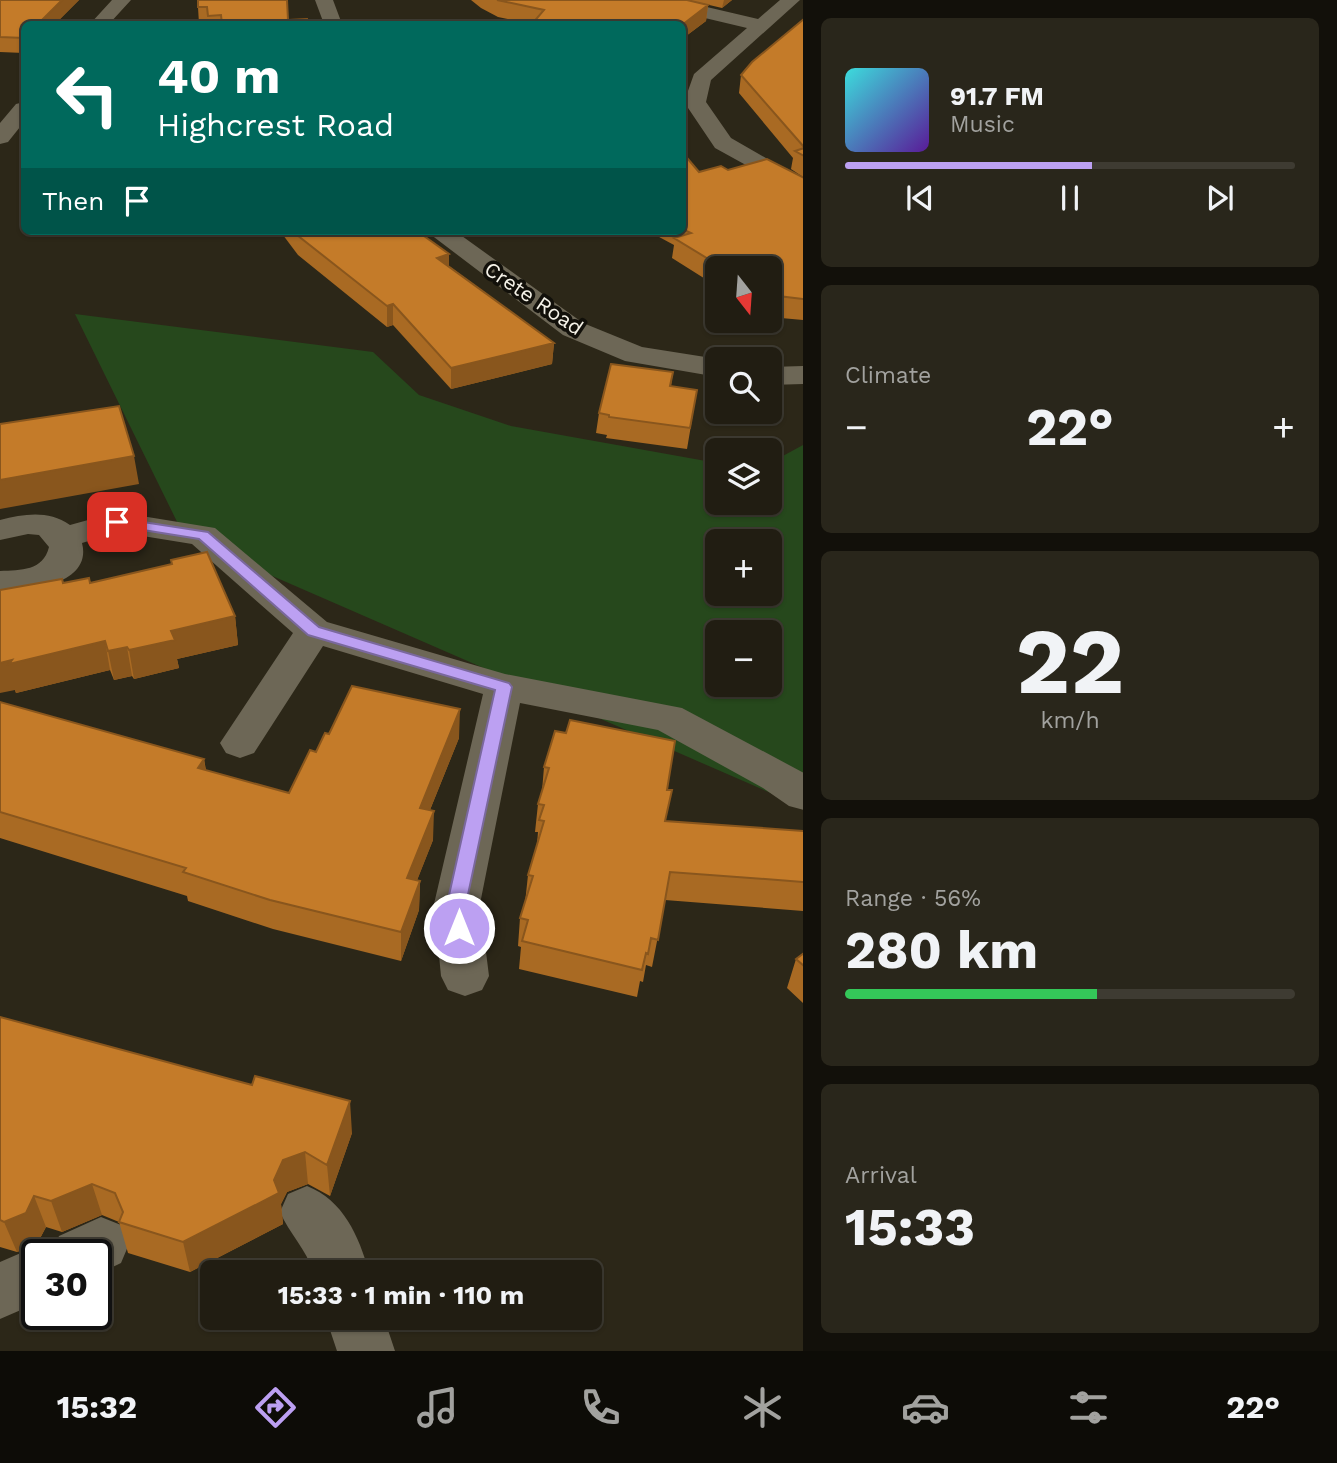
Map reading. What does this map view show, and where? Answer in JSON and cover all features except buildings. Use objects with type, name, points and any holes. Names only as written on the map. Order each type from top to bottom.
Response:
[{"type":"street","points":[[102,21],[122,0]]},
{"type":"street","points":[[324,0],[332,21]]},
{"type":"street","points":[[653,0],[759,24]]},
{"type":"street","points":[[791,0],[759,24],[701,78],[695,102],[723,143],[803,190]]},
{"type":"street","points":[[0,137],[21,112]]},
{"type":"street","name":"Crete Road","points":[[444,235],[573,329],[635,355],[705,366]]},
{"type":"street","points":[[782,376],[803,375]]},
{"type":"street","points":[[66,537],[117,522],[203,535],[313,631],[504,687],[668,718],[778,777],[803,794]]},
{"type":"street","points":[[0,530],[33,524],[47,526],[66,537],[70,546],[68,556],[60,566],[32,581],[0,582]]},
{"type":"street","points":[[240,743],[313,631]]},
{"type":"street","points":[[464,976],[457,904],[504,687]]},
{"type":"street","points":[[307,1212],[334,1247],[338,1260]]},
{"type":"street","points":[[0,1291],[21,1281]]},
{"type":"street","points":[[359,1330],[366,1351]]},
{"type":"green space","points":[[75,314],[373,352],[419,395],[511,426],[705,461],[705,515],[782,515],[782,456],[803,445],[803,807],[185,538]]},
{"type":"route","points":[[117,522],[203,535],[313,631],[504,687],[457,904],[459,928]]}]
